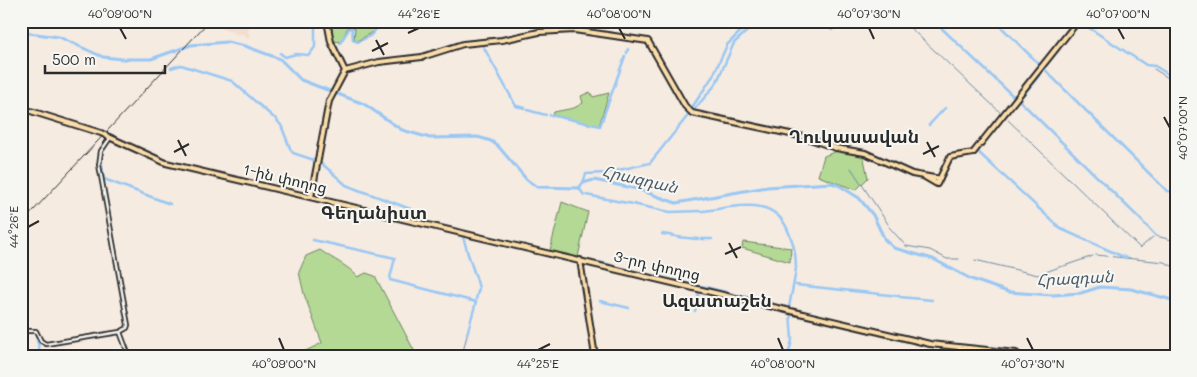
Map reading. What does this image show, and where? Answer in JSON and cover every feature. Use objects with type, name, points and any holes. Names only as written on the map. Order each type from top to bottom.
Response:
[{"type":"main road","points":[[327,21],[331,42],[345,71]]},
{"type":"main road","points":[[924,176],[937,184],[950,157],[973,153],[1078,21]]},
{"type":"main road","points":[[311,197],[330,100],[345,71],[379,62],[422,57],[463,44],[502,40],[539,32],[574,30],[648,41],[688,110],[696,114],[804,137],[836,148],[868,154],[900,169],[940,179]]},
{"type":"main road","name":"1-ին փողոց","points":[[21,108],[101,133],[163,162],[579,260]]},
{"type":"main road","points":[[579,260],[595,356]]},
{"type":"main road","name":"3-րդ փողոց","points":[[579,260],[930,344],[1016,353],[1020,356]]},
{"type":"street","points":[[21,331],[36,330],[41,341],[46,344],[120,332],[128,328],[99,165],[101,151],[109,137]]},
{"type":"street","points":[[120,332],[129,356]]},
{"type":"shaded area","points":[[216,21],[251,21],[248,31],[250,39],[240,33],[239,35],[214,24]]},
{"type":"shaded area","points":[[531,21],[599,21],[585,28],[567,27],[536,32]]},
{"type":"green space","points":[[391,21],[357,41],[354,40],[355,28],[348,27],[341,42],[333,41],[328,23]]},
{"type":"green space","points":[[590,92],[593,97],[609,93],[599,126],[553,115],[554,112],[574,108],[583,103],[581,96]]},
{"type":"green space","points":[[837,151],[863,154],[868,178],[856,190],[818,176],[824,156]]},
{"type":"green space","points":[[562,202],[588,212],[578,257],[550,250]]},
{"type":"green space","points":[[743,242],[791,248],[790,262],[742,248]]},
{"type":"green space","points":[[320,250],[358,277],[366,273],[375,276],[417,356],[295,356],[322,343],[304,294],[299,272],[306,256]]},
{"type":"waterway","points":[[198,21],[201,24]]},
{"type":"waterway","points":[[309,55],[315,47],[315,21]]},
{"type":"waterway","points":[[691,109],[713,76],[727,45],[751,21]]},
{"type":"waterway","points":[[693,111],[716,84],[734,43],[758,21]]},
{"type":"waterway","points":[[822,21],[832,30]]},
{"type":"waterway","points":[[903,21],[1002,114]]},
{"type":"waterway","points":[[934,21],[1015,98]]},
{"type":"waterway","points":[[995,21],[1040,65]]},
{"type":"waterway","points":[[1080,22],[1146,65],[1155,66],[1176,79]]},
{"type":"waterway","points":[[340,43],[349,29],[352,28],[353,40],[358,42],[370,36],[381,24]]},
{"type":"waterway","name":"Հրազդան","points":[[21,32],[59,37],[103,57],[122,59],[151,59],[191,45],[227,42],[245,46],[280,59],[301,80],[364,104],[402,130],[430,138],[478,137],[491,141],[498,146],[527,180],[537,187],[579,188],[583,183],[594,180],[637,189],[676,203],[767,187],[832,183],[859,198],[873,215],[885,240],[894,248],[933,259],[971,279],[1008,292],[1053,295],[1081,293],[1100,287],[1131,289],[1176,301]]},
{"type":"waterway","points":[[471,45],[482,44],[516,106],[525,108]]},
{"type":"waterway","points":[[627,53],[628,49]]},
{"type":"waterway","points":[[1059,50],[1044,68],[1167,191],[1176,192]]},
{"type":"waterway","points":[[280,53],[285,57],[296,54],[308,55]]},
{"type":"waterway","points":[[550,115],[600,126],[625,56]]},
{"type":"waterway","points":[[171,68],[181,65],[232,81],[273,117]]},
{"type":"waterway","points":[[1154,69],[1176,83]]},
{"type":"waterway","points":[[1039,76],[1019,100],[1139,218]]},
{"type":"waterway","points":[[929,125],[945,108]]},
{"type":"waterway","points":[[527,110],[546,115]]},
{"type":"waterway","points":[[583,183],[586,174],[605,173],[650,163],[690,113]]},
{"type":"waterway","points":[[1005,117],[1140,248],[1153,237]]},
{"type":"waterway","points":[[275,118],[280,124]]},
{"type":"waterway","points":[[744,122],[776,129]]},
{"type":"waterway","points":[[281,125],[290,148]]},
{"type":"waterway","points":[[291,150],[293,153],[314,160]]},
{"type":"waterway","points":[[977,151],[1061,229],[1126,258]]},
{"type":"waterway","points":[[101,158],[104,179],[170,204]]},
{"type":"waterway","points":[[319,161],[346,185],[361,191]]},
{"type":"waterway","points":[[851,168],[888,224]]},
{"type":"waterway","points":[[579,188],[584,195]]},
{"type":"waterway","points":[[362,191],[413,210],[423,221]]},
{"type":"waterway","points":[[586,195],[627,203]]},
{"type":"waterway","points":[[628,203],[670,212],[701,211]]},
{"type":"waterway","points":[[703,211],[753,206],[764,208],[774,213],[783,221],[792,241],[796,258],[789,308]]},
{"type":"waterway","points":[[1140,219],[1156,236]]},
{"type":"waterway","points":[[889,227],[906,246],[930,250],[947,259],[959,259]]},
{"type":"waterway","points":[[459,233],[462,234],[467,250]]},
{"type":"waterway","points":[[662,234],[675,236]]},
{"type":"waterway","points":[[1156,236],[1176,241]]},
{"type":"waterway","points":[[677,237],[698,239]]},
{"type":"waterway","points":[[701,239],[712,239]]},
{"type":"waterway","points":[[313,240],[395,258],[390,278]]},
{"type":"waterway","points":[[467,251],[474,272]]},
{"type":"waterway","points":[[1096,255],[1164,262],[1176,268]]},
{"type":"waterway","points":[[1064,266],[1093,256]]},
{"type":"waterway","points":[[975,260],[1038,275],[1062,266]]},
{"type":"waterway","points":[[599,262],[611,265]]},
{"type":"waterway","points":[[475,274],[479,288],[476,299]]},
{"type":"waterway","points":[[652,275],[664,278]]},
{"type":"waterway","points":[[667,279],[698,286]]},
{"type":"waterway","points":[[390,280],[476,302]]},
{"type":"waterway","points":[[796,285],[899,296]]},
{"type":"waterway","points":[[701,286],[730,293]]},
{"type":"waterway","points":[[695,311],[699,292]]},
{"type":"waterway","points":[[736,295],[755,299]]},
{"type":"waterway","points":[[900,297],[932,300]]},
{"type":"waterway","points":[[758,300],[770,303]]},
{"type":"waterway","points":[[600,301],[629,308]]},
{"type":"waterway","points":[[467,334],[476,302]]},
{"type":"waterway","points":[[793,309],[828,318]]},
{"type":"waterway","points":[[788,356],[792,340],[790,312]]},
{"type":"waterway","points":[[35,332],[41,356]]},
{"type":"waterway","points":[[462,356],[467,335]]},
{"type":"railway","points":[[21,224],[209,21]]},
{"type":"district","name":"Ղուկասավան","points":[[854,137]]},
{"type":"district","name":"Գեղանիստ","points":[[374,213]]},
{"type":"district","name":"Ազատաշեն","points":[[717,301]]}]
